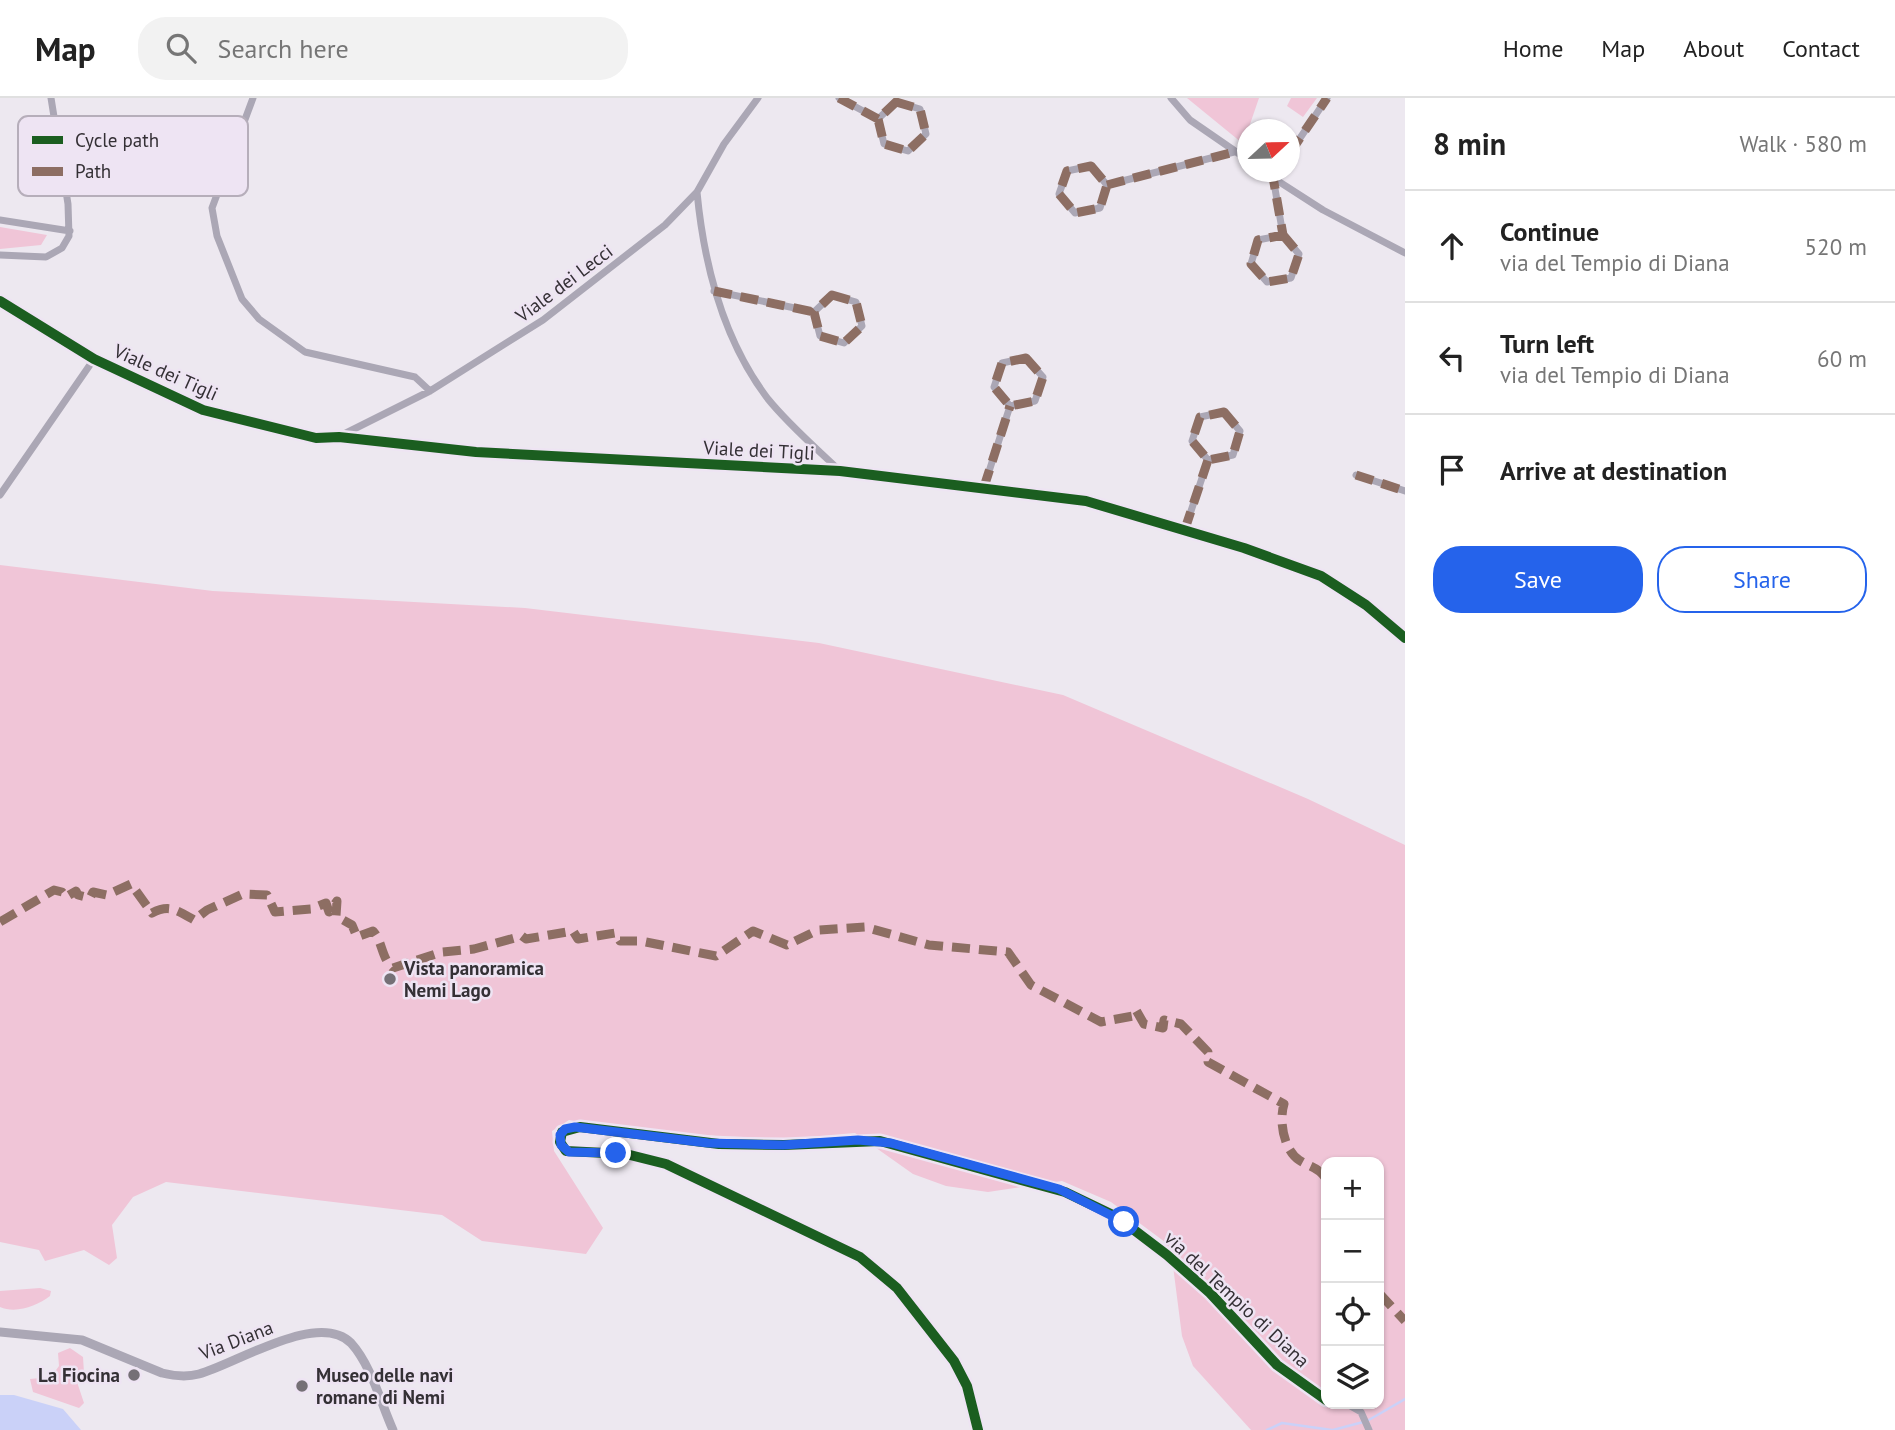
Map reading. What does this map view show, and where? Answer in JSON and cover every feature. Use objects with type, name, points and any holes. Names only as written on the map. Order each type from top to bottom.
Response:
[{"type":"street","points":[[51,98],[54,116]]},
{"type":"street","points":[[246,116],[253,98]]},
{"type":"street","name":"Viale dei Lecci","points":[[339,437],[430,391],[563,307],[665,225],[697,192],[724,144],[758,98]]},
{"type":"street","points":[[839,98],[878,119],[884,144],[908,151],[926,134],[920,109],[896,102],[878,119]]},
{"type":"street","points":[[1171,98],[1190,120],[1237,154]]},
{"type":"street","points":[[1300,138],[1327,98]]},
{"type":"street","points":[[1107,185],[1234,152]]},
{"type":"street","points":[[1091,166],[1107,185],[1100,208],[1075,213],[1059,194],[1067,170],[1091,166]]},
{"type":"street","points":[[1276,182],[1283,235],[1299,254],[1291,278],[1267,282],[1251,264],[1258,240],[1283,235]]},
{"type":"street","points":[[1286,182],[1323,210],[1405,253]]},
{"type":"street","points":[[697,192],[714,291],[729,329],[762,390],[783,415],[840,471]]},
{"type":"street","points":[[0,256],[46,257],[62,248],[70,231],[65,196]]},
{"type":"street","points":[[216,196],[212,208],[217,236],[242,299],[259,319],[305,352],[415,377],[430,391]]},
{"type":"street","points":[[0,220],[70,231]]},
{"type":"street","points":[[714,291],[814,312]]},
{"type":"street","points":[[832,295],[844,298],[856,302],[862,326],[844,343],[820,336],[814,312],[832,295]]},
{"type":"street","name":"Viale dei Tigli","points":[[0,302],[93,359],[202,410],[316,438],[339,437],[476,453],[840,471],[1086,501],[1185,529],[1321,576],[1404,634]]},
{"type":"street","points":[[1026,358],[1042,377],[1035,401],[1010,405],[994,387],[1002,363],[1026,358]]},
{"type":"street","points":[[0,495],[93,359]]},
{"type":"street","points":[[984,487],[1010,405]]},
{"type":"street","points":[[1224,412],[1240,431],[1233,455],[1208,460],[1192,441],[1200,417],[1224,412]]},
{"type":"street","points":[[1185,529],[1208,460]]},
{"type":"street","points":[[1356,475],[1405,491]]},
{"type":"street","name":"via del Tempio di Diana","points":[[978,1430],[969,1392],[959,1369],[898,1287],[876,1268],[831,1241],[666,1164],[626,1154],[566,1151],[560,1142],[562,1132],[580,1127],[656,1138],[747,1145],[880,1141],[1065,1192],[1120,1220],[1167,1255],[1210,1293],[1277,1365],[1321,1396]]},
{"type":"street","name":"Via Diana","points":[[0,1332],[82,1340],[171,1375],[196,1375],[299,1336],[334,1334],[346,1340],[356,1350],[393,1430]]},
{"type":"street","points":[[1356,1409],[1361,1412],[1369,1430]]},
{"type":"shaded area","points":[[1187,98],[1259,98],[1252,119],[1237,119],[1237,139]]},
{"type":"shaded area","points":[[1291,98],[1317,98],[1303,117],[1287,106]]},
{"type":"shaded area","points":[[0,227],[47,235],[41,245],[0,249]]},
{"type":"shaded area","points":[[0,565],[213,591],[525,608],[819,643],[1063,695],[1308,799],[1405,845],[1405,1430],[1251,1430],[1193,1366],[1182,1336],[1173,1266],[1165,1242],[1111,1202],[1062,1181],[988,1192],[946,1186],[913,1174],[855,1133],[784,1139],[642,1132],[569,1120],[552,1131],[554,1151],[603,1228],[586,1254],[482,1241],[442,1215],[166,1182],[133,1197],[112,1225],[117,1258],[109,1265],[84,1250],[45,1261],[39,1250],[0,1242]]},
{"type":"shaded area","points":[[40,1288],[51,1291],[50,1296],[39,1303],[13,1310],[0,1307],[0,1291]]},
{"type":"shaded area","points":[[70,1348],[83,1357],[84,1373],[77,1382],[84,1403],[79,1408],[33,1392],[30,1379],[51,1377],[59,1366],[58,1353]]},
{"type":"water","points":[[0,1395],[14,1395],[63,1409],[81,1430],[0,1430]]},
{"type":"waterway","points":[[1333,1430],[1367,1421],[1405,1399]]},
{"type":"waterway","points":[[1267,1430],[1282,1423],[1332,1430]]},
{"type":"marked path","points":[[839,98],[878,119]]},
{"type":"marked path","points":[[1300,138],[1327,98]]},
{"type":"marked path","points":[[896,102],[920,109],[926,134],[908,151],[884,144],[878,119],[896,102]]},
{"type":"marked path","points":[[1107,185],[1234,152]]},
{"type":"marked path","points":[[1091,166],[1107,185],[1100,208],[1075,213],[1059,194],[1067,171],[1091,166]]},
{"type":"marked path","points":[[1274,182],[1283,235]]},
{"type":"marked path","points":[[1283,235],[1299,254],[1291,278],[1267,282],[1251,264],[1258,240],[1283,235]]},
{"type":"marked path","points":[[714,291],[814,312]]},
{"type":"marked path","points":[[832,295],[856,302],[862,326],[844,343],[820,336],[814,312],[832,295]]},
{"type":"marked path","points":[[1026,358],[1043,377],[1035,401],[1010,406],[994,387],[1002,363],[1026,358]]},
{"type":"marked path","points":[[984,487],[1010,406]]},
{"type":"marked path","points":[[1224,412],[1240,431],[1233,455],[1208,460],[1192,441],[1200,417],[1224,412]]},
{"type":"marked path","points":[[1185,529],[1208,460]]},
{"type":"marked path","points":[[1356,475],[1405,491]]},
{"type":"marked path","points":[[0,922],[54,890],[62,892],[66,897],[76,891],[78,895],[90,898],[93,892],[107,895],[131,884],[152,913],[173,909],[194,920],[207,910],[243,894],[267,895],[275,912],[311,909],[326,903],[329,912],[337,901],[336,916],[352,925],[357,937],[373,931],[386,960],[393,968],[442,952],[474,949],[522,936],[526,939],[573,931],[578,939],[615,933],[620,941],[641,941],[716,956],[753,931],[787,945],[818,930],[865,927],[929,945],[1008,952],[1031,985],[1101,1022],[1133,1016],[1136,1010],[1144,1024],[1163,1028],[1164,1020],[1181,1024],[1208,1052],[1208,1062],[1284,1104],[1282,1126],[1289,1149],[1299,1160],[1321,1173]]},
{"type":"marked path","points":[[1384,1298],[1405,1321]]},
{"type":"cycle path","points":[[0,301],[94,359],[203,410],[316,438],[339,437],[476,452],[840,471],[1086,501],[1244,548],[1321,576],[1366,605],[1405,638]]},
{"type":"cycle path","points":[[978,1430],[967,1386],[954,1361],[897,1288],[860,1257],[666,1164],[626,1154],[566,1151],[560,1142],[562,1132],[580,1127],[719,1144],[784,1145],[880,1141],[1065,1192],[1117,1217],[1167,1255],[1210,1293],[1277,1365],[1321,1396]]},
{"type":"place","name":"Vista panoramica Nemi Lago","points":[[390,979]]},
{"type":"place","name":"La Fiocina","points":[[134,1375]]},
{"type":"place","name":"Museo delle navi romane di Nemi","points":[[302,1386]]},
{"type":"route","points":[[616,1153],[569,1152],[564,1150],[559,1138],[565,1129],[580,1127],[708,1143],[783,1145],[858,1140],[891,1143],[1059,1189],[1124,1222]]}]
